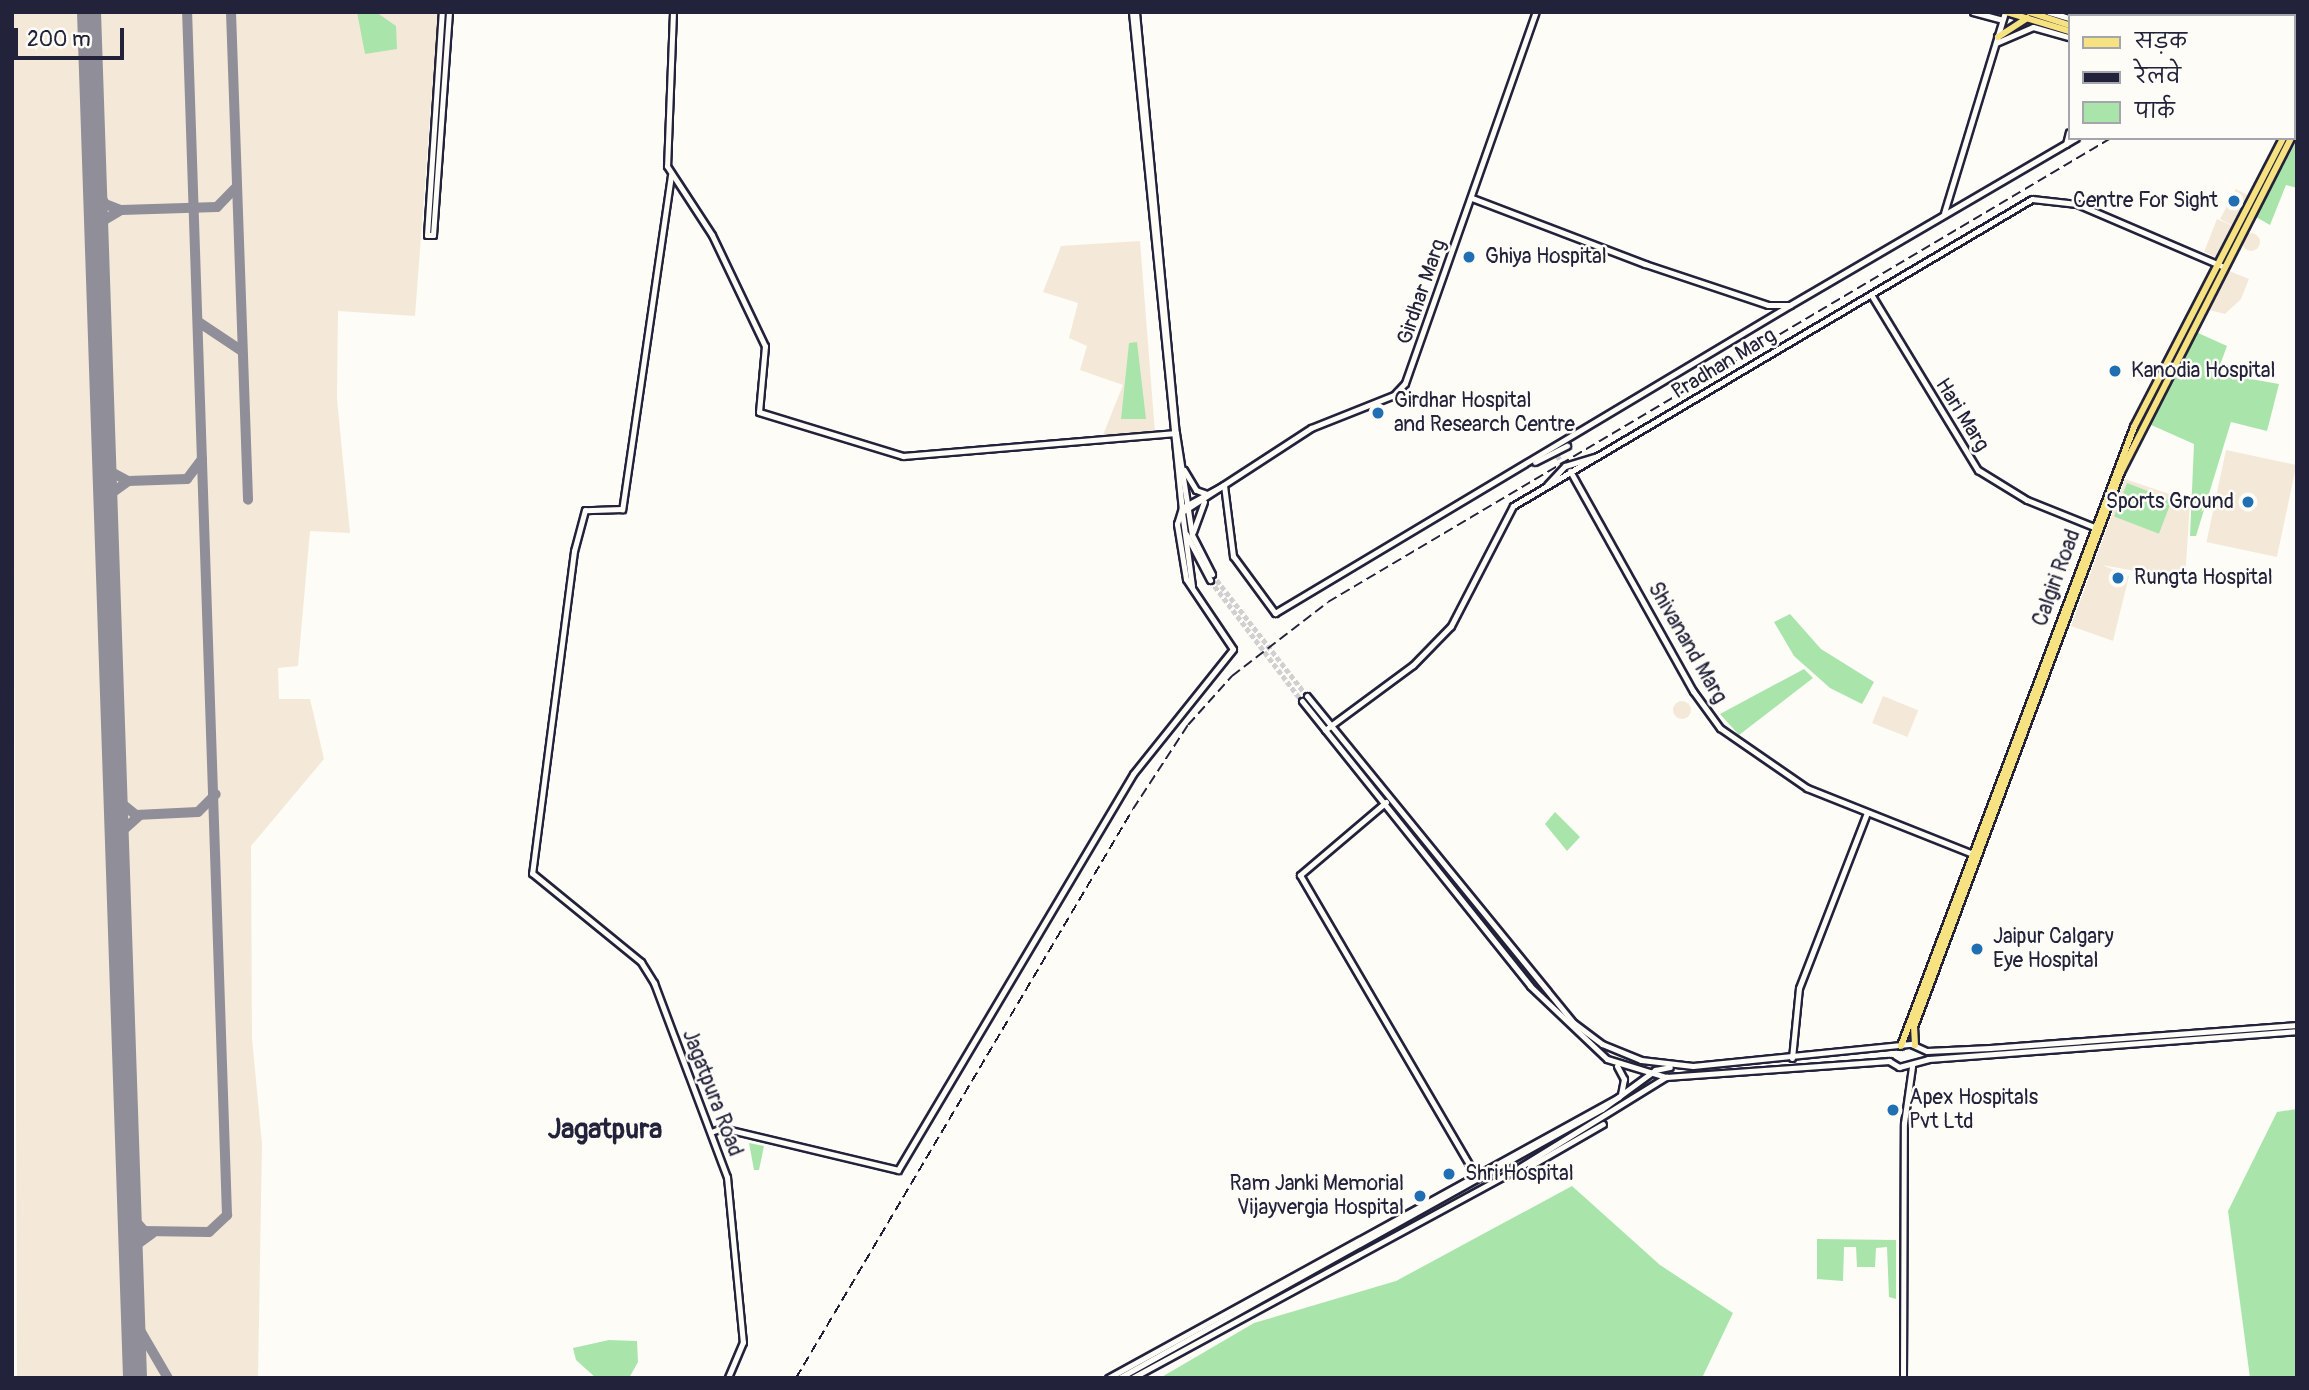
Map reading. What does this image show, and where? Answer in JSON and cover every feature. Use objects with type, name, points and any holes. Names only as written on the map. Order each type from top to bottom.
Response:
[{"type":"main road","points":[[2006,12],[2068,25]]},
{"type":"main road","points":[[2030,17],[2068,31]]},
{"type":"main road","points":[[1997,40],[2030,17]]},
{"type":"main road","name":"Calgiri Road","points":[[1918,1046],[1914,1027],[2134,427],[2286,140]]},
{"type":"main road","name":"Calgiri Road","points":[[1901,1046],[2097,528]]},
{"type":"street","points":[[442,12],[427,235],[433,235],[449,12]]},
{"type":"street","points":[[673,12],[666,136],[671,175],[712,235],[765,346],[758,412],[903,456],[1173,433]]},
{"type":"street","points":[[1134,12],[1173,433],[1185,509],[1197,564],[1211,577],[1192,535],[1185,509]]},
{"type":"street","name":"Girdhar Marg","points":[[1185,509],[1311,428],[1402,388],[1472,198],[1536,12]]},
{"type":"street","points":[[1973,12],[2002,20]]},
{"type":"street","points":[[1943,215],[2006,12]]},
{"type":"street","points":[[2049,12],[2068,18]]},
{"type":"street","points":[[1997,40],[2033,27],[2068,37]]},
{"type":"street","points":[[2066,144],[2068,136]]},
{"type":"street","points":[[1224,485],[1233,556],[1275,613],[1790,305],[2073,140]]},
{"type":"street","name":"Jagatpura Road","points":[[671,175],[622,509],[585,510],[574,551],[532,873],[650,971],[727,1177],[742,1318],[741,1352],[728,1378]]},
{"type":"street","name":"Pradhan Marg","points":[[1327,728],[1446,632],[1480,576],[1505,514],[1570,471],[2037,197],[2077,204],[2221,266]]},
{"type":"street","points":[[1472,198],[1768,305],[1790,305]]},
{"type":"street","name":"Hari Marg","points":[[1872,296],[1978,470],[2021,497],[2097,528]]},
{"type":"street","points":[[1768,305],[1768,320]]},
{"type":"street","points":[[1173,433],[1180,463],[1188,567],[1193,591]]},
{"type":"street","points":[[1532,461],[1557,454],[1580,433]]},
{"type":"street","points":[[1547,485],[1563,466],[1595,457]]},
{"type":"street","points":[[1180,463],[1193,486],[1206,496],[1192,535]]},
{"type":"street","name":"Shivanand Marg","points":[[1570,471],[1693,691],[1720,728],[1799,784],[1973,855]]},
{"type":"street","points":[[711,1132],[722,1128],[898,1170],[1133,774],[1233,649],[1193,591],[1177,524],[1185,509]]},
{"type":"street","points":[[1188,567],[1197,564]]},
{"type":"street","points":[[1304,699],[1574,1023],[1602,1044],[1649,1062],[1678,1066],[1889,1051],[1901,1046],[2184,1038],[2297,1031]]},
{"type":"street","points":[[1132,1378],[1296,1277],[1620,1096],[1624,1079],[1616,1064],[1530,986],[1387,801]]},
{"type":"street","points":[[1387,801],[1300,876],[1476,1177]]},
{"type":"street","points":[[1792,1058],[1799,988],[1867,813]]},
{"type":"street","points":[[1895,1067],[2297,1026]]},
{"type":"street","points":[[1903,1378],[1906,1081],[1917,1063],[1918,1046]]},
{"type":"street","points":[[1889,1051],[1889,1061],[1906,1081]]},
{"type":"street","points":[[1616,1064],[1666,1077],[1889,1061]]},
{"type":"street","points":[[1649,1062],[1653,1074],[1651,1084]]},
{"type":"street","points":[[1476,1177],[1602,1109],[1653,1074],[1678,1066]]},
{"type":"street","points":[[1108,1378],[1520,1167],[1611,1116],[1651,1084],[1666,1077]]},
{"type":"street","points":[[1602,1109],[1611,1116]]},
{"type":"street","points":[[1119,1378],[1261,1298]]},
{"type":"shaded area","points":[[12,12],[438,12],[415,316],[338,311],[337,399],[350,533],[310,531],[298,666],[278,668],[279,699],[310,699],[324,759],[251,846],[252,1038],[262,1144],[258,1378],[17,1378]]},
{"type":"shaded area","points":[[2236,189],[2249,196],[2233,226],[2220,219]]},
{"type":"shaded area","points":[[2217,219],[2233,226],[2216,257],[2204,252]]},
{"type":"shaded area","points":[[2251,233],[2257,236],[2260,242],[2257,248],[2251,251],[2245,248],[2242,242],[2245,236]]},
{"type":"shaded area","points":[[1140,241],[1155,433],[1103,435],[1123,385],[1080,370],[1087,346],[1069,338],[1078,303],[1043,292],[1061,246]]},
{"type":"shaded area","points":[[2227,270],[2249,279],[2241,299],[2225,314],[2209,310]]},
{"type":"shaded area","name":"Sports Ground","points":[[2226,450],[2296,465],[2277,557],[2206,542]]},
{"type":"shaded area","points":[[2125,479],[2190,501],[2185,580],[2102,565],[2129,576],[2113,641],[2071,626]]},
{"type":"shaded area","points":[[1883,696],[1918,710],[1907,737],[1872,723]]},
{"type":"shaded area","points":[[1682,701],[1690,706],[1691,710],[1686,718],[1682,719],[1674,714],[1673,710],[1678,702]]},
{"type":"green space","points":[[357,12],[376,12],[396,26],[397,49],[365,54]]},
{"type":"green space","points":[[2297,140],[2297,188],[2286,185],[2270,225],[2256,217]]},
{"type":"green space","points":[[2196,332],[2227,346],[2217,373],[2279,384],[2267,431],[2231,422],[2196,536],[2190,536],[2194,444],[2149,424]]},
{"type":"green space","points":[[1137,342],[1146,419],[1121,419],[1129,343]]},
{"type":"green space","points":[[2127,483],[2172,500],[2159,534],[2114,517]]},
{"type":"green space","points":[[1790,614],[1821,649],[1874,682],[1862,704],[1830,688],[1794,656],[1774,622]]},
{"type":"green space","points":[[1804,669],[1813,678],[1739,735],[1720,714]]},
{"type":"green space","points":[[1555,812],[1580,837],[1567,851],[1545,824]]},
{"type":"green space","points":[[2297,1109],[2297,1378],[2250,1378],[2228,1211],[2277,1112]]},
{"type":"green space","points":[[749,1143],[764,1146],[759,1170],[754,1170]]},
{"type":"green space","points":[[1572,1186],[1660,1265],[1733,1313],[1702,1378],[1160,1378],[1254,1323],[1396,1281]]},
{"type":"green space","points":[[1817,1239],[1896,1240],[1896,1299],[1889,1297],[1887,1247],[1876,1248],[1875,1267],[1857,1267],[1856,1247],[1844,1247],[1843,1281],[1817,1279]]},
{"type":"green space","points":[[609,1340],[637,1341],[638,1362],[629,1378],[596,1378],[576,1360],[573,1348]]},
{"type":"taxiway","points":[[129,1178],[132,1217],[144,1231],[209,1232],[227,1215],[187,12]]},
{"type":"taxiway","points":[[231,12],[248,500]]},
{"type":"taxiway","points":[[95,186],[105,204],[121,210],[217,207],[236,187]]},
{"type":"taxiway","points":[[96,241],[101,222],[121,210]]},
{"type":"taxiway","points":[[200,323],[242,351]]},
{"type":"taxiway","points":[[103,449],[111,472],[128,481],[187,479],[202,459]]},
{"type":"taxiway","points":[[106,521],[109,495],[128,481]]},
{"type":"taxiway","points":[[114,764],[121,803],[136,815],[198,812],[216,794]]},
{"type":"taxiway","points":[[118,873],[121,832],[139,816]]},
{"type":"taxiway","points":[[132,1279],[135,1246],[153,1233]]},
{"type":"taxiway","points":[[133,1305],[137,1325],[168,1378]]},
{"type":"taxiway","points":[[135,1373],[135,1378]]},
{"type":"runway","points":[[89,12],[135,1378]]},
{"type":"tunnel","points":[[1557,455],[1563,465]]},
{"type":"tunnel","points":[[1212,574],[1307,696]]},
{"type":"tunnel","points":[[1210,580],[1302,701]]},
{"type":"railway","points":[[796,1378],[1133,809],[1188,725],[1232,676],[1328,602],[2108,140]]},
{"type":"place","name":"Centre For Sight","points":[[2234,201]]},
{"type":"place","name":"Ghiya Hospital","points":[[1469,257]]},
{"type":"place","name":"Kanodia Hospital","points":[[2115,371]]},
{"type":"place","name":"Girdhar Hospital and Research Centre","points":[[1378,413]]},
{"type":"place","name":"Sports Ground","points":[[2248,502]]},
{"type":"place","name":"Rungta Hospital","points":[[2118,578]]},
{"type":"place","name":"Jaipur Calgary Eye Hospital","points":[[1977,949]]},
{"type":"place","name":"Apex Hospitals Pvt Ltd","points":[[1893,1110]]},
{"type":"place","name":"Shri Hospital","points":[[1449,1174]]},
{"type":"place","name":"Ram Janki Memorial Vijayvergia Hospital","points":[[1420,1196]]},
{"type":"district","name":"Jagatpura","points":[[605,1130]]}]
